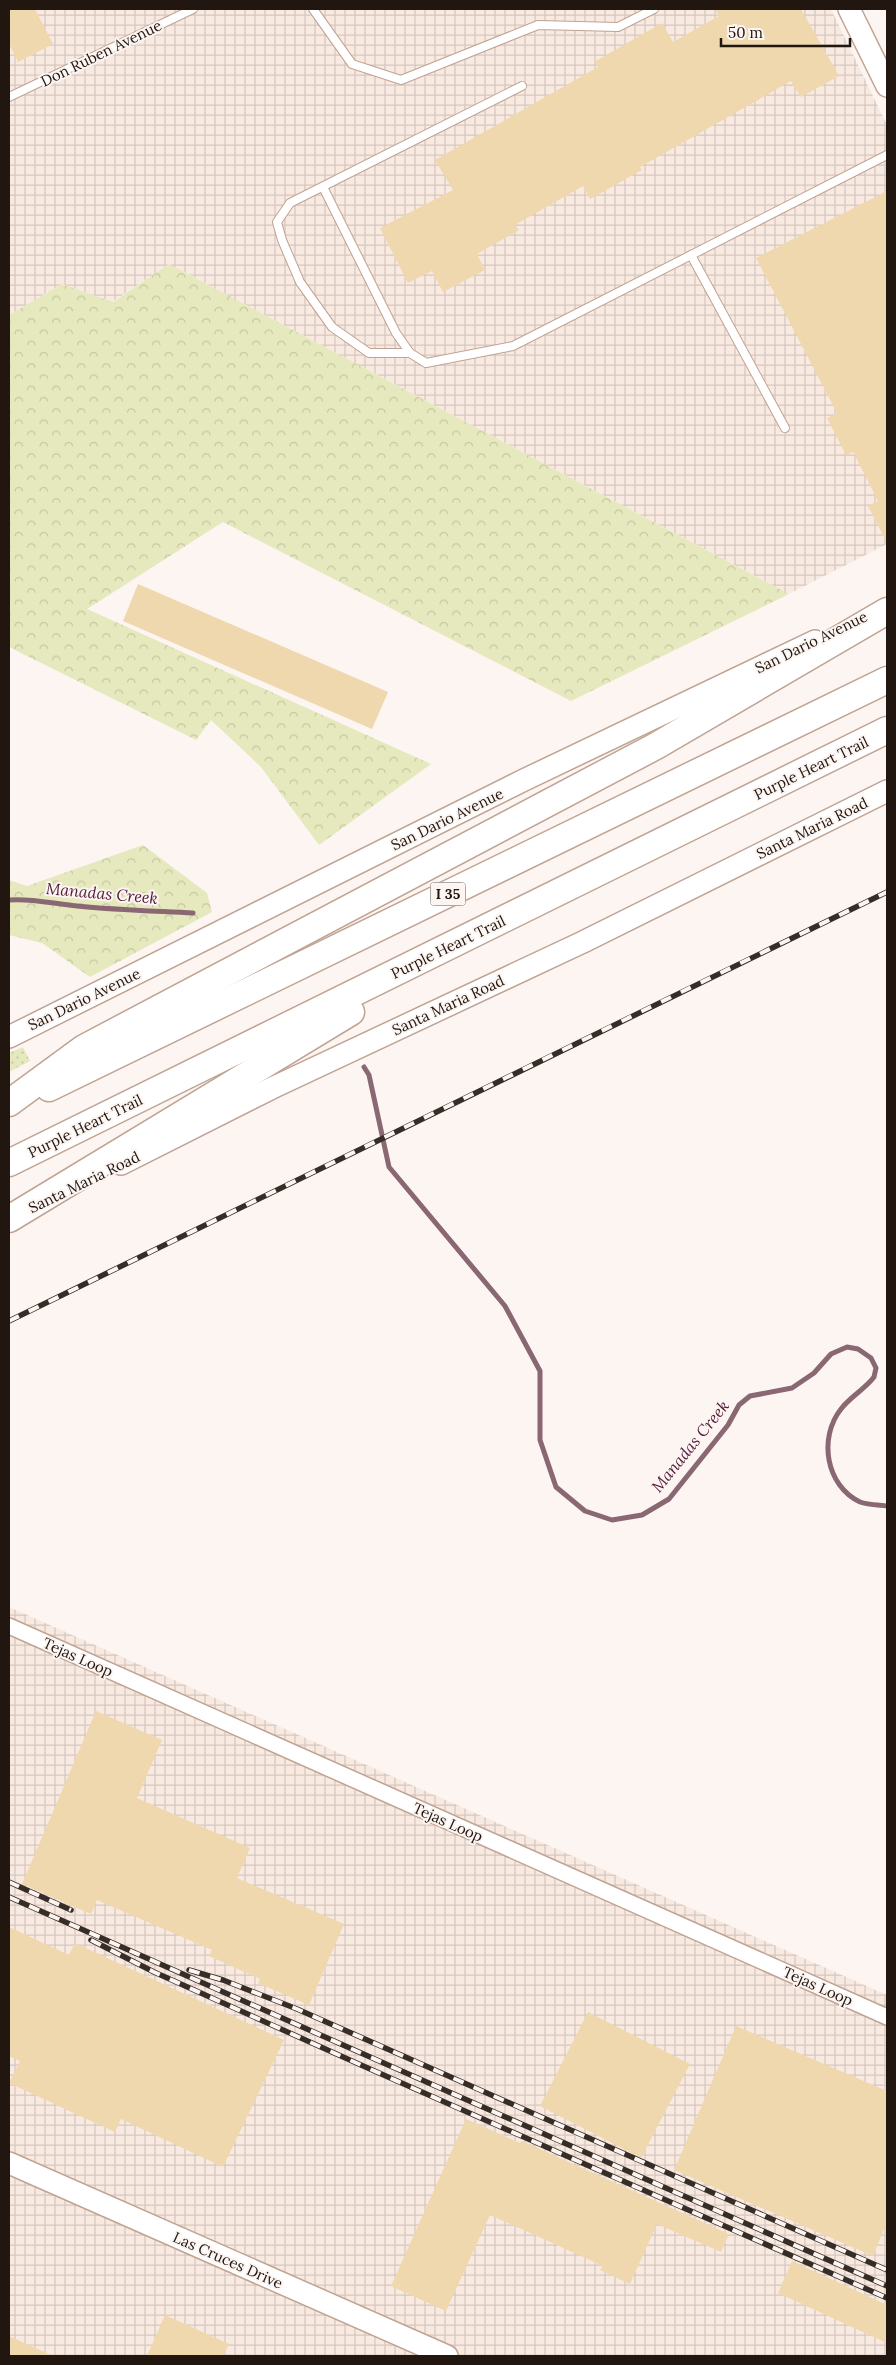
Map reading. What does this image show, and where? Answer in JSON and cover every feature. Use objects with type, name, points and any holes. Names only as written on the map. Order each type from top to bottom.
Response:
[{"type":"highway","points":[[9,1103],[84,1048],[656,746],[887,611]]},
{"type":"highway","name":"I 35","points":[[9,1108],[887,680]]},
{"type":"highway","name":"Purple Heart Trail","points":[[9,1163],[887,730]]},
{"type":"highway","points":[[9,1219],[501,922]]},
{"type":"main road","points":[[849,9],[887,86]]},
{"type":"main road","name":"San Dario Avenue","points":[[9,1037],[524,780],[887,606]]},
{"type":"main road","name":"Santa Maria Road","points":[[9,1219],[272,1088],[592,937],[887,791]]},
{"type":"main road","name":"Las Cruces Drive","points":[[9,2163],[447,2356]]},
{"type":"street","name":"Tejas Loop","points":[[9,1626],[887,2017]]},
{"type":"lane","name":"Don Ruben Avenue","points":[[9,96],[193,9]]},
{"type":"lane","points":[[313,9],[352,64],[401,80],[538,25],[618,27],[654,9]]},
{"type":"lane","points":[[410,353],[369,353],[332,327],[300,282],[282,240],[277,222],[290,203],[522,86]]},
{"type":"lane","points":[[323,187],[396,333],[410,353],[426,363],[512,346],[887,155]]},
{"type":"lane","points":[[691,255],[785,428]]},
{"type":"shaded area","points":[[9,9],[831,9],[887,125],[887,544],[789,594],[169,264],[112,302],[62,284],[9,315]]},
{"type":"shaded area","points":[[9,1607],[887,1995],[887,2356],[9,2356]]},
{"type":"green space","points":[[169,264],[789,594],[571,701],[223,522],[87,609],[431,764],[319,845],[261,767],[211,720],[196,740],[9,647],[9,315],[62,284],[113,302]]},
{"type":"green space","points":[[143,845],[207,893],[212,912],[90,977],[42,943],[9,935],[9,880],[27,886]]},
{"type":"green space","points":[[23,1047],[30,1061],[9,1072],[9,1053]]},
{"type":"building","points":[[9,9],[35,9],[53,44],[18,62],[9,44]]},
{"type":"building","points":[[715,9],[801,9],[839,76],[801,97],[791,81],[640,167],[642,170],[590,199],[583,186],[515,225],[519,230],[477,254],[485,270],[443,292],[432,271],[408,283],[380,228],[453,190],[435,160],[598,67],[594,62],[662,23],[673,42],[719,16]]},
{"type":"building","points":[[887,191],[887,543],[868,506],[878,501],[853,452],[846,455],[827,418],[837,413],[756,258]]},
{"type":"building","points":[[138,584],[388,692],[372,729],[123,621]]},
{"type":"building","points":[[96,1711],[162,1740],[137,1798],[250,1848],[237,1878],[344,1924],[309,2005],[258,1983],[260,1979],[209,1956],[212,1950],[97,1900],[91,1914],[22,1884]]},
{"type":"building","points":[[9,1927],[69,1955],[75,1943],[284,2040],[223,2167],[121,2119],[115,2132],[9,2083],[20,2061],[9,2056]]},
{"type":"building","points":[[588,2012],[690,2064],[641,2158],[540,2106]]},
{"type":"building","points":[[736,2026],[887,2091],[887,2222],[873,2256],[674,2170]]},
{"type":"building","points":[[466,2119],[520,2143],[522,2141],[729,2234],[721,2252],[657,2224],[630,2284],[600,2270],[603,2266],[490,2215],[446,2311],[391,2286]]},
{"type":"building","points":[[792,2261],[887,2305],[887,2343],[778,2293]]},
{"type":"building","points":[[165,2315],[229,2344],[223,2356],[147,2356]]},
{"type":"building","points":[[9,2336],[53,2356],[9,2356]]},
{"type":"waterway","name":"Manadas Creek","points":[[9,900],[35,900],[68,905],[193,913]]},
{"type":"waterway","name":"Manadas Creek","points":[[364,1067],[369,1075],[389,1167],[505,1306],[540,1371],[540,1440],[556,1487],[585,1511],[612,1520],[642,1515],[669,1499],[728,1425],[739,1405],[750,1396],[792,1388],[814,1373],[831,1354],[847,1347],[858,1349],[871,1358],[876,1368],[874,1377],[841,1409],[834,1421],[829,1434],[829,1460],[839,1485],[848,1495],[863,1503],[887,1506]]},
{"type":"railway","points":[[9,1321],[887,892]]},
{"type":"railway","points":[[9,1882],[71,1910]]},
{"type":"railway","points":[[9,1897],[887,2286]]},
{"type":"railway","points":[[91,1940],[154,1972],[887,2298]]},
{"type":"railway","points":[[189,1970],[223,1980],[297,2009],[887,2270]]}]
